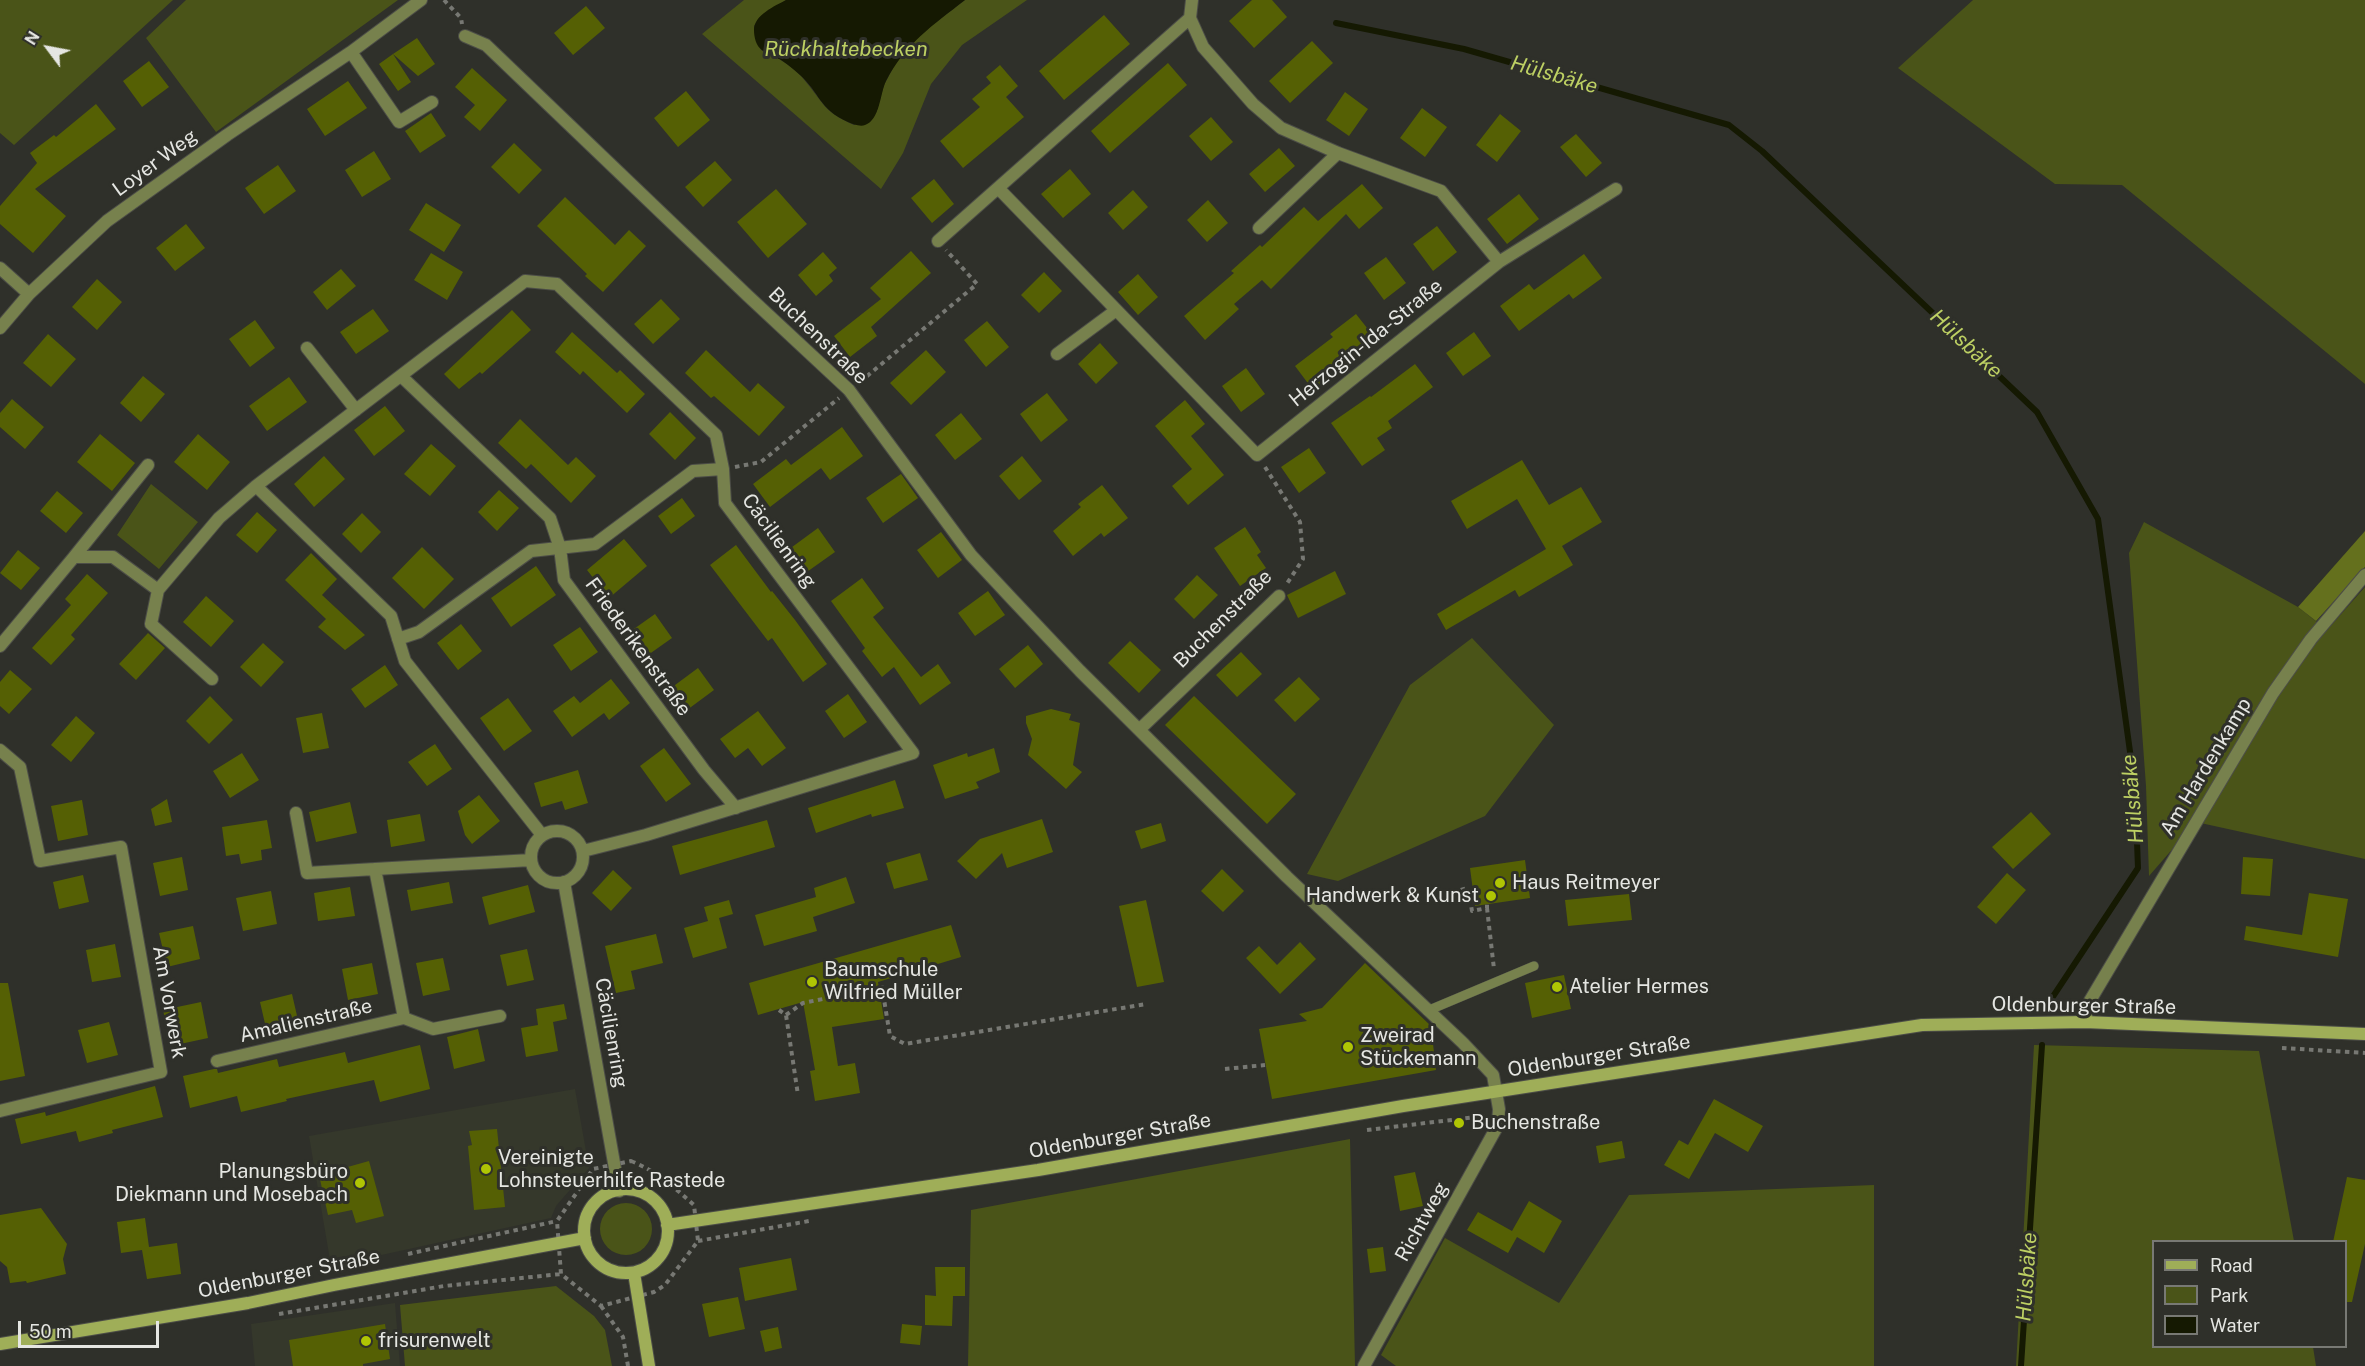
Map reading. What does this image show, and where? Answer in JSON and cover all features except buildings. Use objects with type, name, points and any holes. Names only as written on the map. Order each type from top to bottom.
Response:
[{"type":"street","name":"Loyer Weg","points":[[0,328],[29,294],[107,221],[227,135],[351,52],[421,0]]},
{"type":"street","points":[[1192,0],[1190,18],[1203,47],[1253,104],[1281,128],[1338,153],[1441,191],[1499,262]]},
{"type":"street","points":[[938,241],[1190,18]]},
{"type":"street","name":"Buchenstraße","points":[[465,36],[486,45],[738,287],[849,390],[971,555],[1080,671],[1295,885],[1493,1075],[1496,1092]]},
{"type":"street","points":[[351,52],[399,122],[432,102]]},
{"type":"street","points":[[1259,228],[1338,153]]},
{"type":"street","points":[[999,189],[1257,455]]},
{"type":"street","name":"Herzogin-Ida-Straße","points":[[1257,455],[1499,262],[1616,189]]},
{"type":"street","points":[[0,268],[29,294]]},
{"type":"street","name":"Cäcilienring","points":[[158,590],[219,518],[256,486],[525,281],[557,284],[716,435],[723,469],[725,503],[913,753],[646,836],[583,851]]},
{"type":"street","points":[[1057,354],[1115,311]]},
{"type":"street","points":[[307,348],[356,410]]},
{"type":"street","name":"Friederikenstraße","points":[[401,376],[550,518],[560,548],[564,580],[704,770],[736,808]]},
{"type":"street","points":[[0,646],[148,465]]},
{"type":"street","points":[[398,639],[419,632],[531,551],[595,544],[693,471],[723,469]]},
{"type":"street","points":[[256,486],[391,616],[405,661],[542,835]]},
{"type":"street","points":[[74,557],[113,556],[158,590],[151,624],[213,679]]},
{"type":"street","name":"Am Hardenkamp","points":[[2085,1022],[2088,1004],[2273,693],[2311,639],[2365,575]]},
{"type":"street","name":"Buchenstraße","points":[[1140,729],[1280,596]]},
{"type":"street","name":"Am Vorwerk","points":[[0,750],[20,767],[40,861],[121,847],[161,1072],[0,1111]]},
{"type":"street","points":[[296,813],[307,873],[531,860]]},
{"type":"street","points":[[558,830],[567,832],[580,843],[583,851],[583,861],[579,870],[573,878],[564,882],[549,882],[543,878],[533,867],[531,860],[533,846],[542,835],[558,830]]},
{"type":"street","name":"Amalienstraße","points":[[217,1061],[404,1018],[375,869]]},
{"type":"street","name":"Cäcilienring","points":[[564,882],[619,1191]]},
{"type":"street","points":[[404,1018],[433,1029],[500,1016]]},
{"type":"street","name":"Oldenburger Straße","points":[[667,1225],[1038,1170],[1404,1106],[1922,1025],[2085,1022],[2365,1034]]},
{"type":"street","name":"Richtweg","points":[[1364,1366],[1498,1125],[1499,1109],[1496,1092]]},
{"type":"street","points":[[619,1191],[638,1191],[650,1197],[660,1207],[667,1225],[665,1247],[658,1259],[647,1268],[634,1272],[621,1273],[597,1262],[585,1238],[585,1224],[590,1211],[598,1200],[619,1191]]},
{"type":"street","name":"Oldenburger Straße","points":[[0,1344],[248,1304],[334,1285],[585,1238]]},
{"type":"street","points":[[634,1272],[650,1366]]},
{"type":"lane","points":[[1427,1011],[1534,966]]},
{"type":"path","points":[[444,0],[461,18],[465,36]]},
{"type":"path","points":[[723,469],[761,462],[977,285],[938,241]]},
{"type":"path","name":"Buchenstraße","points":[[1257,455],[1300,522],[1303,559],[1280,596]]},
{"type":"path","points":[[1452,892],[1468,888],[1472,911],[1487,906],[1496,982]]},
{"type":"path","points":[[786,1015],[803,1003],[882,987],[890,1036],[906,1044],[1146,1004]]},
{"type":"path","points":[[778,1010],[786,1015],[798,1095]]},
{"type":"path","points":[[2279,1047],[2365,1053]]},
{"type":"path","points":[[1225,1069],[1265,1065]]},
{"type":"path","points":[[398,1256],[557,1221]]},
{"type":"path","points":[[270,1316],[444,1286],[561,1274]]},
{"type":"path","points":[[602,1306],[623,1337],[628,1366]]},
{"type":"shaded area","points":[[575,1089],[589,1168],[556,1206],[551,1218],[331,1266],[309,1136]]},
{"type":"shaded area","points":[[395,1303],[400,1366],[255,1366],[251,1324]]},
{"type":"green space","points":[[0,0],[173,0],[14,145],[0,133]]},
{"type":"green space","points":[[186,0],[398,0],[216,132],[146,38]]},
{"type":"green space","points":[[744,0],[786,0],[760,17],[754,26],[761,50],[791,67],[830,112],[854,125],[876,113],[884,85],[899,57],[922,33],[965,0],[1027,0],[962,45],[931,84],[903,153],[881,189],[702,34]]},
{"type":"green space","points":[[1973,0],[2365,0],[2365,384],[2122,185],[2055,184],[1898,68]]},
{"type":"green space","points":[[151,484],[198,522],[159,569],[117,535]]},
{"type":"green space","points":[[2144,522],[2298,607],[2327,630],[2365,587],[2365,859],[2196,822],[2149,876],[2146,786],[2129,553]]},
{"type":"green space","points":[[2365,531],[2365,567],[2316,621],[2298,607]]},
{"type":"green space","points":[[1472,638],[1554,725],[1485,816],[1338,881],[1307,874],[1410,685]]},
{"type":"green space","points":[[2034,1045],[2259,1051],[2294,1240],[2152,1240],[2152,1348],[2313,1348],[2316,1366],[2016,1366]]},
{"type":"green space","points":[[1350,1139],[1355,1366],[968,1366],[971,1210]]},
{"type":"green space","points":[[1874,1185],[1874,1366],[1396,1366],[1381,1355],[1445,1238],[1559,1303],[1629,1195]]},
{"type":"green space","points":[[621,1203],[631,1203],[645,1210],[652,1229],[645,1248],[631,1255],[621,1255],[611,1251],[604,1244],[600,1234],[600,1224],[604,1214],[611,1207]]},
{"type":"green space","points":[[556,1286],[594,1316],[605,1330],[612,1366],[405,1366],[400,1305]]},
{"type":"water","name":"Rückhaltebecken","points":[[786,0],[965,0],[921,36],[902,56],[886,81],[874,118],[861,126],[848,122],[831,112],[800,75],[785,62],[758,46],[754,30],[757,20],[761,15]]},
{"type":"waterway","name":"Hülsbäke","points":[[1336,23],[1464,49],[1729,125],[1762,151],[2037,412],[2098,519],[2135,788],[2138,868],[2052,998]]},
{"type":"waterway","name":"Hülsbäke","points":[[2021,1366],[2042,1045]]},
{"type":"place","name":"Haus Reitmeyer","points":[[1500,883]]},
{"type":"place","name":"Handwerk & Kunst","points":[[1491,896]]},
{"type":"place","name":"Baumschule Wilfried Müller","points":[[812,982]]},
{"type":"place","name":"Atelier Hermes","points":[[1557,987]]},
{"type":"place","name":"Zweirad Stückemann","points":[[1348,1047]]},
{"type":"place","name":"Buchenstraße","points":[[1459,1123]]},
{"type":"place","name":"Vereinigte Lohnsteuerhilfe Rastede","points":[[486,1169]]},
{"type":"place","name":"Planungsbüro Diekmann und Mosebach","points":[[360,1183]]},
{"type":"place","name":"frisurenwelt","points":[[366,1341]]}]
